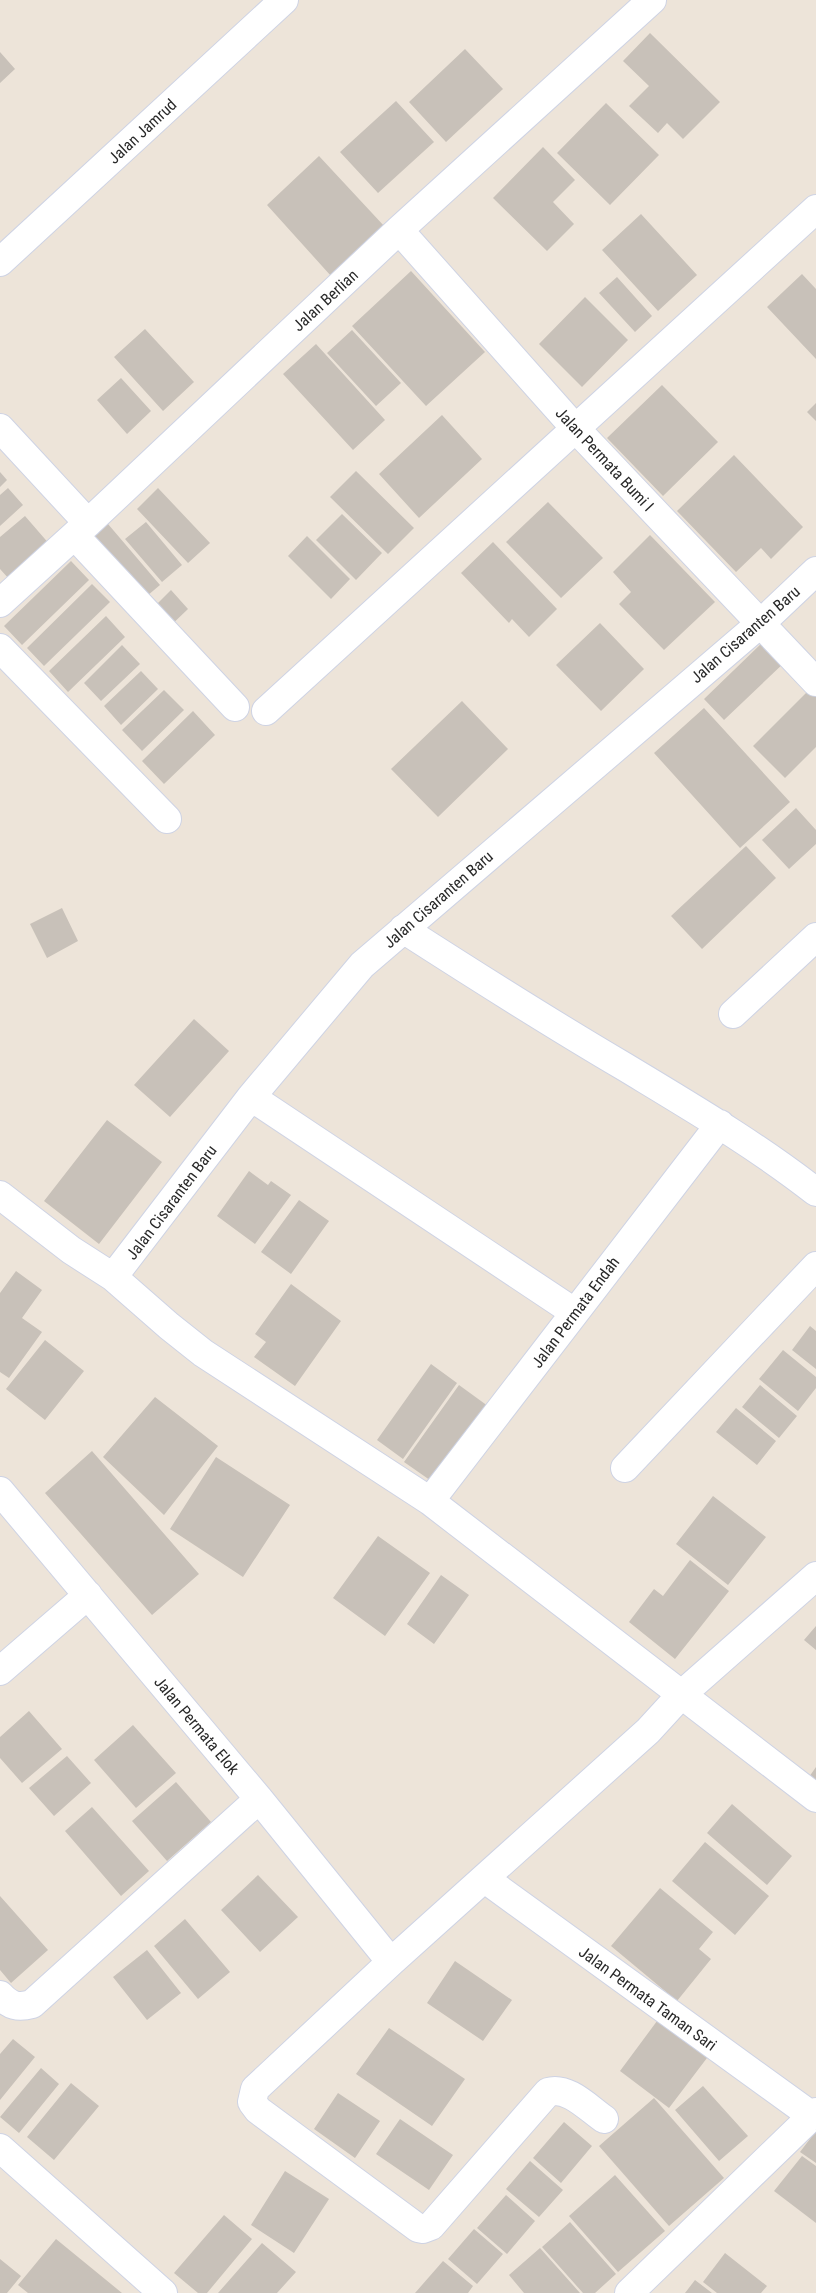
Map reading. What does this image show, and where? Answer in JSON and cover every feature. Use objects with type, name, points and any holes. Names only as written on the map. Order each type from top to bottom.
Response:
[{"type":"street","name":"Jalan Jamrud","points":[[0,262],[284,0]]},
{"type":"street","name":"Jalan Berlian","points":[[0,603],[82,530],[399,230],[652,0]]},
{"type":"street","points":[[266,711],[816,209]]},
{"type":"street","name":"Jalan Permata Bumi I","points":[[399,230],[575,428],[816,682]]},
{"type":"street","points":[[0,428],[82,530],[235,707]]},
{"type":"street","name":"Jalan Cisaranten Baru","points":[[113,1277],[251,1097],[362,965],[761,622],[816,571]]},
{"type":"street","points":[[0,648],[167,819]]},
{"type":"street","points":[[403,928],[617,1063],[720,1124],[816,1192]]},
{"type":"street","points":[[733,1014],[816,937]]},
{"type":"street","points":[[251,1097],[574,1312]]},
{"type":"street","name":"Jalan Permata Endah","points":[[430,1501],[720,1124]]},
{"type":"street","points":[[0,1195],[71,1250],[113,1277],[203,1353],[430,1501],[816,1798]]},
{"type":"street","points":[[625,1468],[816,1266]]},
{"type":"street","name":"Jalan Permata Elok","points":[[0,1491],[259,1799],[391,1962]]},
{"type":"street","points":[[604,2119],[566,2093],[557,2089],[548,2092],[431,2226],[423,2229],[418,2228],[258,2110],[252,2102],[255,2090],[391,1962],[648,1730],[681,1694],[816,1576]]},
{"type":"street","points":[[0,1671],[88,1595]]},
{"type":"street","points":[[0,1995],[8,2003],[20,2008],[32,2004],[259,1799]]},
{"type":"street","name":"Jalan Permata Taman Sari","points":[[484,1879],[814,2114]]},
{"type":"street","points":[[629,2293],[814,2114]]},
{"type":"street","points":[[0,2148],[163,2293]]},
{"type":"building","points":[[650,33],[720,102],[683,139],[667,123],[658,133],[629,106],[649,86],[623,61]]},
{"type":"building","points":[[465,49],[503,89],[446,142],[409,102]]},
{"type":"building","points":[[0,52],[15,69],[0,83]]},
{"type":"building","points":[[396,101],[434,142],[378,193],[340,152]]},
{"type":"building","points":[[606,103],[659,155],[610,205],[557,153]]},
{"type":"building","points":[[543,147],[575,180],[553,202],[574,224],[547,251],[493,198]]},
{"type":"building","points":[[319,156],[385,227],[331,276],[267,205]]},
{"type":"building","points":[[641,214],[697,275],[658,311],[602,250]]},
{"type":"building","points":[[411,271],[485,352],[426,406],[352,326]]},
{"type":"building","points":[[802,274],[816,289],[816,359],[767,307]]},
{"type":"building","points":[[617,277],[652,316],[635,332],[599,293]]},
{"type":"building","points":[[585,297],[628,340],[582,387],[539,344]]},
{"type":"building","points":[[145,329],[194,382],[163,411],[114,357]]},
{"type":"building","points":[[352,330],[401,383],[376,406],[327,353]]},
{"type":"building","points":[[316,344],[385,420],[353,450],[283,374]]},
{"type":"building","points":[[121,378],[151,411],[127,434],[97,400]]},
{"type":"building","points":[[662,385],[718,442],[663,496],[607,438]]},
{"type":"building","points":[[816,403],[816,421],[807,412]]},
{"type":"building","points":[[442,415],[482,459],[419,518],[379,474]]},
{"type":"building","points":[[734,455],[803,527],[771,559],[761,548],[736,572],[677,511]]},
{"type":"building","points":[[356,471],[414,528],[388,554],[330,497]]},
{"type":"building","points":[[0,472],[7,480],[0,487]]},
{"type":"building","points":[[8,488],[23,505],[0,526],[0,495]]},
{"type":"building","points":[[158,488],[210,543],[188,563],[137,509]]},
{"type":"building","points":[[548,502],[603,558],[561,598],[506,542]]},
{"type":"building","points":[[342,514],[382,553],[356,580],[316,540]]},
{"type":"building","points":[[25,516],[51,546],[10,580],[0,569],[0,537]]},
{"type":"building","points":[[146,522],[182,565],[162,582],[125,539]]},
{"type":"building","points":[[108,524],[160,585],[141,601],[90,540]]},
{"type":"building","points":[[650,535],[715,602],[664,650],[619,604],[631,592],[613,572]]},
{"type":"building","points":[[307,536],[350,579],[331,599],[288,556]]},
{"type":"building","points":[[493,542],[557,609],[529,637],[512,619],[509,623],[461,573]]},
{"type":"building","points":[[71,561],[89,580],[22,645],[4,626]]},
{"type":"building","points":[[92,584],[110,602],[44,666],[27,648]]},
{"type":"building","points":[[171,590],[188,609],[165,631],[148,613]]},
{"type":"building","points":[[106,616],[125,637],[68,692],[49,671]]},
{"type":"building","points":[[600,623],[644,669],[601,711],[556,665]]},
{"type":"building","points":[[765,640],[786,661],[724,720],[704,699]]},
{"type":"building","points":[[122,645],[140,664],[101,701],[84,683]]},
{"type":"building","points":[[141,671],[158,689],[121,725],[104,706]]},
{"type":"building","points":[[810,689],[816,695],[816,747],[785,778],[753,746]]},
{"type":"building","points":[[164,690],[184,710],[142,751],[122,730]]},
{"type":"building","points":[[462,701],[508,749],[438,817],[391,769]]},
{"type":"building","points":[[704,708],[790,802],[740,848],[654,753]]},
{"type":"building","points":[[193,711],[215,735],[164,784],[142,761]]},
{"type":"building","points":[[796,808],[816,830],[816,844],[789,869],[762,840]]},
{"type":"building","points":[[746,846],[776,878],[702,949],[671,916]]},
{"type":"building","points":[[62,908],[78,941],[47,958],[30,924]]},
{"type":"building","points":[[194,1019],[229,1051],[170,1117],[134,1085]]},
{"type":"building","points":[[107,1120],[162,1162],[99,1244],[44,1201]]},
{"type":"building","points":[[249,1171],[268,1185],[271,1181],[291,1195],[255,1244],[217,1216]]},
{"type":"building","points":[[299,1200],[329,1221],[291,1274],[261,1252]]},
{"type":"building","points":[[16,1271],[42,1290],[22,1318],[42,1332],[9,1378],[0,1372],[0,1293]]},
{"type":"building","points":[[291,1284],[341,1321],[295,1386],[254,1357],[266,1342],[255,1334]]},
{"type":"building","points":[[810,1326],[816,1331],[816,1369],[792,1350]]},
{"type":"building","points":[[45,1340],[84,1371],[45,1420],[6,1389]]},
{"type":"building","points":[[783,1350],[816,1377],[816,1388],[798,1411],[759,1379]]},
{"type":"building","points":[[431,1364],[457,1383],[403,1459],[377,1440]]},
{"type":"building","points":[[459,1385],[492,1409],[437,1485],[404,1462]]},
{"type":"building","points":[[760,1385],[797,1416],[779,1438],[742,1407]]},
{"type":"building","points":[[155,1397],[218,1446],[164,1515],[103,1457]]},
{"type":"building","points":[[736,1408],[776,1441],[757,1465],[716,1432]]},
{"type":"building","points":[[92,1451],[199,1574],[152,1615],[45,1493]]},
{"type":"building","points":[[216,1457],[290,1505],[243,1577],[170,1529]]},
{"type":"building","points":[[713,1496],[766,1537],[728,1585],[676,1544]]},
{"type":"building","points":[[378,1536],[430,1573],[385,1636],[333,1598]]},
{"type":"building","points":[[690,1560],[729,1591],[675,1659],[629,1622],[654,1589],[663,1596]]},
{"type":"building","points":[[441,1575],[469,1595],[434,1644],[407,1624]]},
{"type":"building","points":[[816,1626],[816,1650],[804,1640]]},
{"type":"building","points":[[29,1711],[62,1749],[22,1783],[0,1758],[0,1737]]},
{"type":"building","points":[[133,1725],[176,1773],[136,1808],[94,1760]]},
{"type":"building","points":[[67,1756],[91,1783],[54,1816],[29,1788]]},
{"type":"building","points":[[816,1767],[816,1781],[809,1777]]},
{"type":"building","points":[[176,1782],[211,1822],[167,1861],[132,1821]]},
{"type":"building","points":[[732,1804],[792,1856],[767,1885],[707,1833]]},
{"type":"building","points":[[92,1807],[149,1871],[121,1896],[65,1831]]},
{"type":"building","points":[[705,1842],[769,1896],[735,1935],[672,1881]]},
{"type":"building","points":[[258,1875],[298,1917],[260,1952],[221,1910]]},
{"type":"building","points":[[660,1888],[713,1932],[699,1949],[711,1959],[677,2001],[611,1946]]},
{"type":"building","points":[[0,1896],[48,1950],[11,1983],[0,1970]]},
{"type":"building","points":[[185,1919],[230,1972],[198,1999],[154,1946]]},
{"type":"building","points":[[147,1950],[181,1993],[147,2020],[113,1977]]},
{"type":"building","points":[[455,1961],[512,2000],[483,2041],[427,2003]]},
{"type":"building","points":[[660,2017],[710,2054],[669,2108],[620,2071]]},
{"type":"building","points":[[389,2028],[465,2079],[432,2126],[356,2074]]},
{"type":"building","points":[[13,2039],[35,2057],[0,2100],[0,2054]]},
{"type":"building","points":[[41,2068],[59,2084],[19,2133],[0,2117]]},
{"type":"building","points":[[71,2083],[99,2106],[54,2160],[27,2137]]},
{"type":"building","points":[[703,2086],[748,2136],[719,2161],[675,2110]]},
{"type":"building","points":[[338,2093],[380,2121],[355,2158],[314,2129]]},
{"type":"building","points":[[654,2098],[724,2178],[669,2226],[599,2146]]},
{"type":"building","points":[[400,2119],[453,2155],[429,2190],[376,2154]]},
{"type":"building","points":[[564,2122],[592,2146],[561,2183],[533,2158]]},
{"type":"building","points":[[816,2131],[816,2163],[800,2152]]},
{"type":"building","points":[[802,2156],[816,2166],[816,2223],[774,2191]]},
{"type":"building","points":[[530,2161],[563,2190],[539,2217],[506,2189]]},
{"type":"building","points":[[285,2171],[329,2199],[294,2253],[251,2225]]},
{"type":"building","points":[[615,2175],[665,2231],[618,2272],[569,2216]]},
{"type":"building","points":[[506,2195],[535,2221],[507,2254],[477,2228]]},
{"type":"building","points":[[224,2215],[252,2239],[207,2293],[198,2293],[174,2273]]},
{"type":"building","points":[[570,2222],[616,2274],[595,2293],[583,2293],[542,2247]]},
{"type":"building","points":[[474,2229],[503,2254],[477,2284],[448,2259]]},
{"type":"building","points":[[56,2239],[122,2293],[28,2293],[18,2285]]},
{"type":"building","points":[[262,2243],[296,2272],[277,2293],[218,2293]]},
{"type":"building","points":[[540,2248],[580,2293],[524,2293],[509,2275]]},
{"type":"building","points":[[725,2253],[767,2286],[761,2293],[717,2293],[703,2282]]},
{"type":"building","points":[[0,2259],[21,2276],[7,2293],[0,2293]]},
{"type":"building","points":[[443,2261],[473,2286],[468,2293],[415,2293]]},
{"type":"building","points":[[695,2280],[712,2293],[685,2293]]}]
